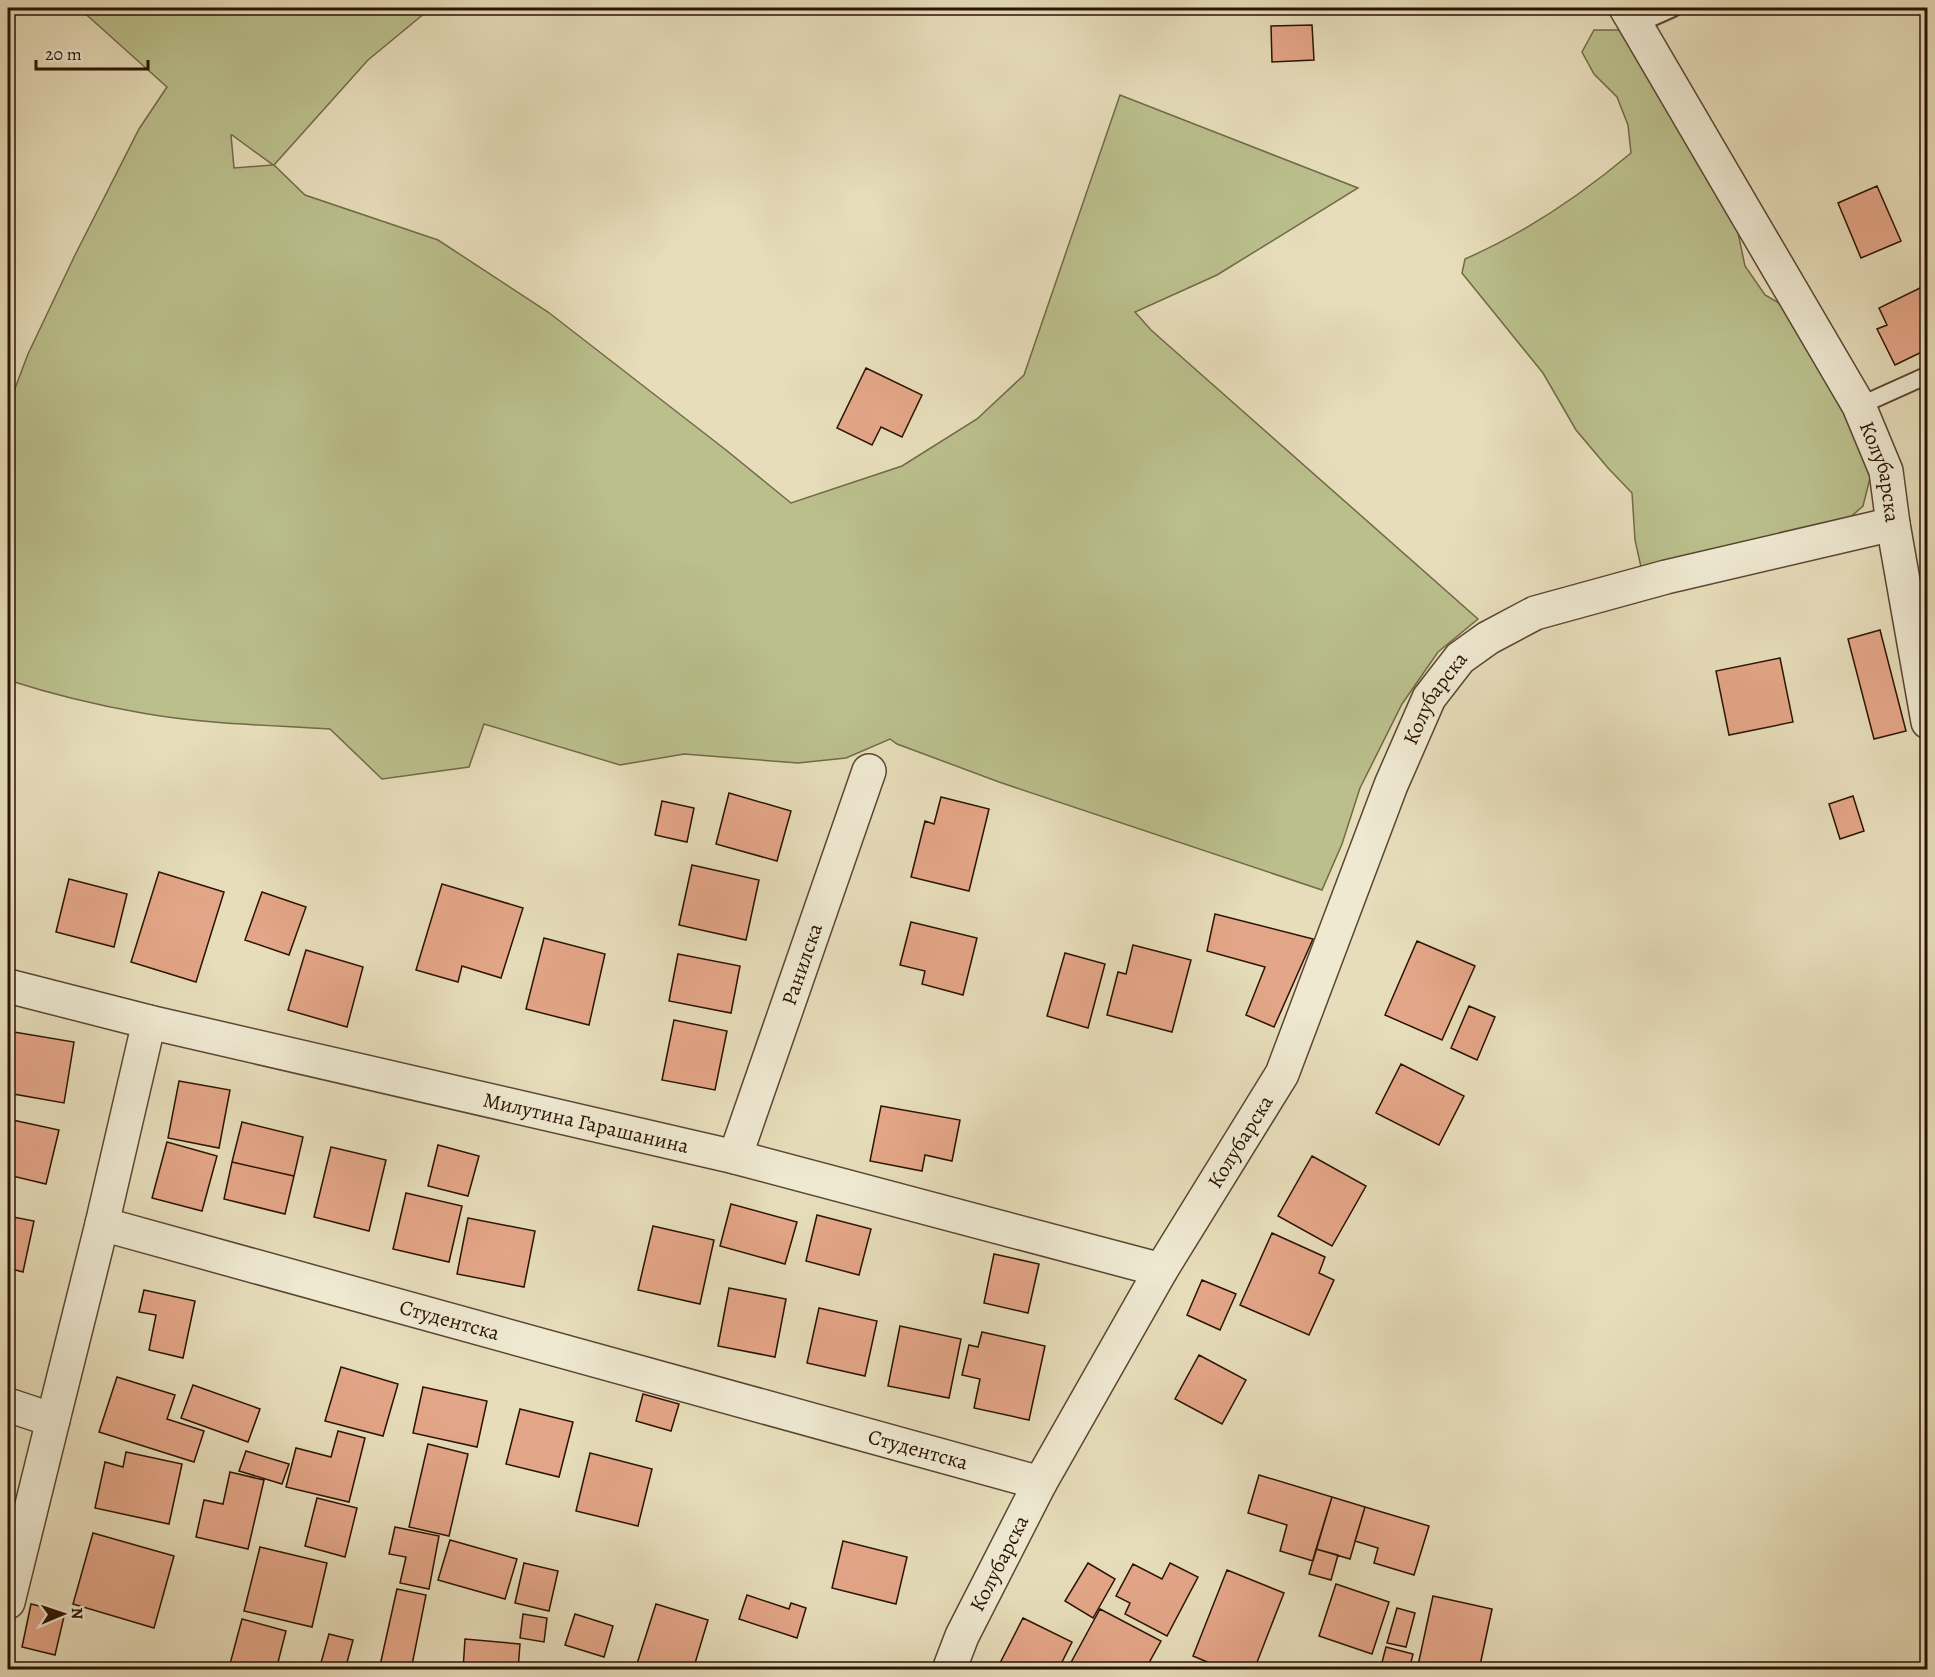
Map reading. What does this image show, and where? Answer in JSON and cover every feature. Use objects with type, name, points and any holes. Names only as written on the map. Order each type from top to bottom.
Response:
[{"type":"street","name":"Колубарска","points":[[949,1670],[962,1636],[1040,1483],[1161,1270],[1282,1074],[1391,785],[1429,698],[1460,658],[1488,638],[1535,613],[1666,578],[1893,524],[1886,471],[1859,405],[1630,16]]},
{"type":"street","points":[[1893,524],[1928,722]]},
{"type":"street","name":"Ранилска","points":[[735,1157],[869,771]]},
{"type":"street","name":"Милутина Гарашанина","points":[[8,986],[149,1022],[735,1157],[1161,1270]]},
{"type":"street","points":[[8,1602],[102,1224],[149,1022]]},
{"type":"street","name":"Студентска","points":[[102,1224],[1040,1483]]},
{"type":"street","points":[[8,1405],[52,1420]]},
{"type":"lane","points":[[1630,16],[1673,8]]},
{"type":"lane","points":[[1859,405],[1928,375]]},
{"type":"green space","points":[[79,8],[431,8],[368,60],[274,165],[305,195],[438,240],[548,312],[791,503],[902,466],[977,419],[1024,375],[1120,95],[1358,188],[1217,275],[1135,312],[1151,330],[1478,619],[1438,652],[1402,704],[1360,788],[1342,844],[1322,890],[999,782],[897,744],[890,739],[846,758],[798,763],[684,754],[620,765],[484,724],[469,767],[382,779],[330,729],[235,724],[165,717],[91,703],[8,680],[8,407],[28,354],[75,255],[139,129],[167,87]],"holes":[[[232,135],[273,165],[234,168]]]},
{"type":"green space","points":[[1594,30],[1620,30],[1737,228],[1745,266],[1765,295],[1786,307],[1873,466],[1863,506],[1846,521],[1641,567],[1635,540],[1632,493],[1576,430],[1543,373],[1462,273],[1465,259],[1552,212],[1631,153],[1628,125],[1617,97],[1594,74],[1582,52]]},
{"type":"building","points":[[1312,25],[1314,60],[1272,62],[1271,26]]},
{"type":"building","points":[[1877,186],[1901,241],[1861,258],[1838,203]]},
{"type":"building","points":[[1922,287],[1928,298],[1928,349],[1895,365],[1877,329],[1887,325],[1879,308]]},
{"type":"building","points":[[866,368],[922,395],[902,437],[881,427],[872,445],[837,428]]},
{"type":"building","points":[[1880,630],[1906,731],[1874,739],[1848,639]]},
{"type":"building","points":[[1780,658],[1793,722],[1729,735],[1716,671]]},
{"type":"building","points":[[729,793],[791,811],[777,861],[716,844]]},
{"type":"building","points":[[1853,796],[1864,831],[1840,839],[1829,804]]},
{"type":"building","points":[[941,797],[989,809],[969,891],[911,877],[925,821],[934,824]]},
{"type":"building","points":[[662,801],[694,808],[687,842],[655,835]]},
{"type":"building","points":[[692,865],[759,880],[746,940],[679,925]]},
{"type":"building","points":[[159,872],[224,892],[196,982],[131,962]]},
{"type":"building","points":[[69,879],[127,894],[114,947],[56,932]]},
{"type":"building","points":[[442,884],[523,908],[501,978],[462,966],[458,982],[416,970]]},
{"type":"building","points":[[262,892],[306,907],[289,955],[245,940]]},
{"type":"building","points":[[1215,914],[1313,939],[1274,1027],[1246,1015],[1265,967],[1207,951]]},
{"type":"building","points":[[911,922],[977,938],[963,995],[922,984],[925,971],[900,965]]},
{"type":"building","points":[[544,938],[605,954],[589,1025],[526,1009]]},
{"type":"building","points":[[1417,941],[1475,966],[1442,1040],[1385,1015]]},
{"type":"building","points":[[1133,945],[1191,960],[1172,1032],[1107,1015],[1118,972],[1126,974]]},
{"type":"building","points":[[306,950],[363,967],[347,1027],[288,1010]]},
{"type":"building","points":[[1065,953],[1105,964],[1088,1028],[1047,1016]]},
{"type":"building","points":[[678,954],[740,966],[731,1013],[669,1001]]},
{"type":"building","points":[[1469,1006],[1495,1017],[1477,1060],[1451,1048]]},
{"type":"building","points":[[674,1020],[727,1031],[715,1090],[662,1080]]},
{"type":"building","points":[[8,1031],[74,1042],[64,1103],[8,1093]]},
{"type":"building","points":[[1401,1064],[1464,1096],[1439,1145],[1376,1113]]},
{"type":"building","points":[[179,1081],[230,1090],[219,1148],[168,1138]]},
{"type":"building","points":[[881,1106],[960,1120],[952,1161],[925,1155],[922,1171],[870,1161]]},
{"type":"building","points":[[8,1119],[59,1130],[46,1184],[8,1175]]},
{"type":"building","points":[[242,1122],[303,1137],[294,1176],[232,1162]]},
{"type":"building","points":[[167,1142],[217,1156],[202,1211],[152,1198]]},
{"type":"building","points":[[438,1145],[479,1156],[468,1196],[428,1186]]},
{"type":"building","points":[[331,1147],[386,1160],[369,1231],[314,1217]]},
{"type":"building","points":[[1312,1156],[1366,1186],[1332,1246],[1278,1216]]},
{"type":"building","points":[[232,1162],[294,1176],[285,1214],[224,1199]]},
{"type":"building","points":[[406,1193],[462,1206],[449,1262],[393,1249]]},
{"type":"building","points":[[731,1204],[797,1222],[785,1264],[720,1246]]},
{"type":"building","points":[[817,1215],[871,1229],[859,1275],[806,1261]]},
{"type":"building","points":[[8,1216],[34,1221],[23,1272],[8,1268]]},
{"type":"building","points":[[468,1218],[535,1231],[524,1287],[457,1274]]},
{"type":"building","points":[[653,1226],[714,1240],[700,1304],[638,1290]]},
{"type":"building","points":[[1272,1233],[1325,1257],[1319,1273],[1334,1280],[1309,1335],[1240,1305]]},
{"type":"building","points":[[994,1254],[1039,1264],[1028,1313],[984,1303]]},
{"type":"building","points":[[1202,1280],[1236,1294],[1220,1330],[1187,1315]]},
{"type":"building","points":[[729,1288],[786,1299],[775,1357],[718,1346]]},
{"type":"building","points":[[144,1290],[195,1301],[183,1358],[149,1350],[156,1315],[139,1312]]},
{"type":"building","points":[[8,1306],[14,1308],[8,1331]]},
{"type":"building","points":[[819,1308],[877,1321],[865,1376],[807,1363]]},
{"type":"building","points":[[900,1326],[961,1339],[949,1398],[888,1386]]},
{"type":"building","points":[[982,1332],[1045,1346],[1029,1420],[974,1408],[980,1379],[962,1375],[969,1345],[978,1347]]},
{"type":"building","points":[[1199,1355],[1246,1380],[1222,1424],[1175,1399]]},
{"type":"building","points":[[341,1367],[398,1384],[383,1436],[325,1421]]},
{"type":"building","points":[[117,1377],[175,1395],[167,1419],[204,1431],[194,1462],[99,1432]]},
{"type":"building","points":[[193,1385],[260,1409],[248,1442],[181,1418]]},
{"type":"building","points":[[423,1387],[487,1401],[477,1447],[413,1433]]},
{"type":"building","points":[[643,1394],[679,1404],[671,1431],[636,1421]]},
{"type":"building","points":[[520,1409],[573,1422],[559,1477],[506,1464]]},
{"type":"building","points":[[338,1431],[365,1438],[349,1502],[286,1487],[296,1448],[331,1457]]},
{"type":"building","points":[[428,1444],[468,1454],[449,1536],[409,1527]]},
{"type":"building","points":[[246,1451],[289,1464],[282,1484],[239,1471]]},
{"type":"building","points":[[126,1452],[182,1464],[169,1524],[95,1508],[105,1462],[123,1467]]},
{"type":"building","points":[[590,1453],[652,1469],[638,1526],[576,1511]]},
{"type":"building","points":[[230,1472],[264,1480],[248,1549],[196,1537],[204,1500],[223,1504]]},
{"type":"building","points":[[1259,1475],[1332,1497],[1313,1561],[1280,1551],[1287,1525],[1248,1513]]},
{"type":"building","points":[[1332,1497],[1365,1507],[1350,1559],[1316,1549]]},
{"type":"building","points":[[317,1498],[357,1508],[345,1557],[305,1546]]},
{"type":"building","points":[[1365,1507],[1429,1526],[1414,1575],[1374,1563],[1378,1548],[1355,1541]]},
{"type":"building","points":[[395,1527],[439,1536],[429,1589],[400,1583],[406,1557],[389,1554]]},
{"type":"building","points":[[93,1533],[174,1556],[154,1628],[73,1604]]},
{"type":"building","points":[[450,1540],[517,1559],[505,1599],[438,1580]]},
{"type":"building","points":[[843,1541],[907,1557],[896,1604],[832,1588]]},
{"type":"building","points":[[260,1547],[327,1563],[312,1627],[244,1611]]},
{"type":"building","points":[[1316,1549],[1338,1555],[1331,1580],[1309,1574]]},
{"type":"building","points":[[524,1563],[558,1571],[549,1611],[515,1603]]},
{"type":"building","points":[[1088,1563],[1115,1579],[1093,1618],[1065,1601]]},
{"type":"building","points":[[1170,1563],[1198,1577],[1167,1636],[1125,1614],[1130,1603],[1116,1596],[1133,1564],[1162,1579]]},
{"type":"building","points":[[1227,1570],[1284,1593],[1254,1670],[1226,1670],[1193,1656]]},
{"type":"building","points":[[1336,1584],[1389,1602],[1372,1654],[1319,1636]]},
{"type":"building","points":[[397,1589],[426,1595],[411,1670],[379,1670]]},
{"type":"building","points":[[747,1595],[789,1609],[791,1603],[806,1608],[797,1638],[739,1619]]},
{"type":"building","points":[[1433,1596],[1492,1609],[1479,1670],[1452,1664],[1451,1670],[1417,1670]]},
{"type":"building","points":[[31,1604],[65,1612],[55,1655],[22,1647]]},
{"type":"building","points":[[656,1604],[708,1620],[693,1670],[635,1670]]},
{"type":"building","points":[[1397,1608],[1415,1613],[1406,1647],[1387,1643]]},
{"type":"building","points":[[1100,1609],[1161,1641],[1145,1670],[1068,1668]]},
{"type":"building","points":[[523,1614],[547,1618],[544,1642],[520,1638]]},
{"type":"building","points":[[575,1614],[613,1626],[604,1657],[565,1645]]},
{"type":"building","points":[[1023,1618],[1072,1642],[1058,1670],[1003,1670],[998,1667]]},
{"type":"building","points":[[242,1619],[286,1631],[276,1670],[251,1670],[230,1664]]},
{"type":"building","points":[[329,1634],[353,1640],[345,1670],[319,1670]]},
{"type":"building","points":[[465,1639],[520,1644],[518,1670],[463,1670]]},
{"type":"building","points":[[1386,1647],[1413,1654],[1409,1670],[1380,1670]]},
{"type":"building","points":[[16,1665],[70,1666],[70,1670],[16,1670]]}]
